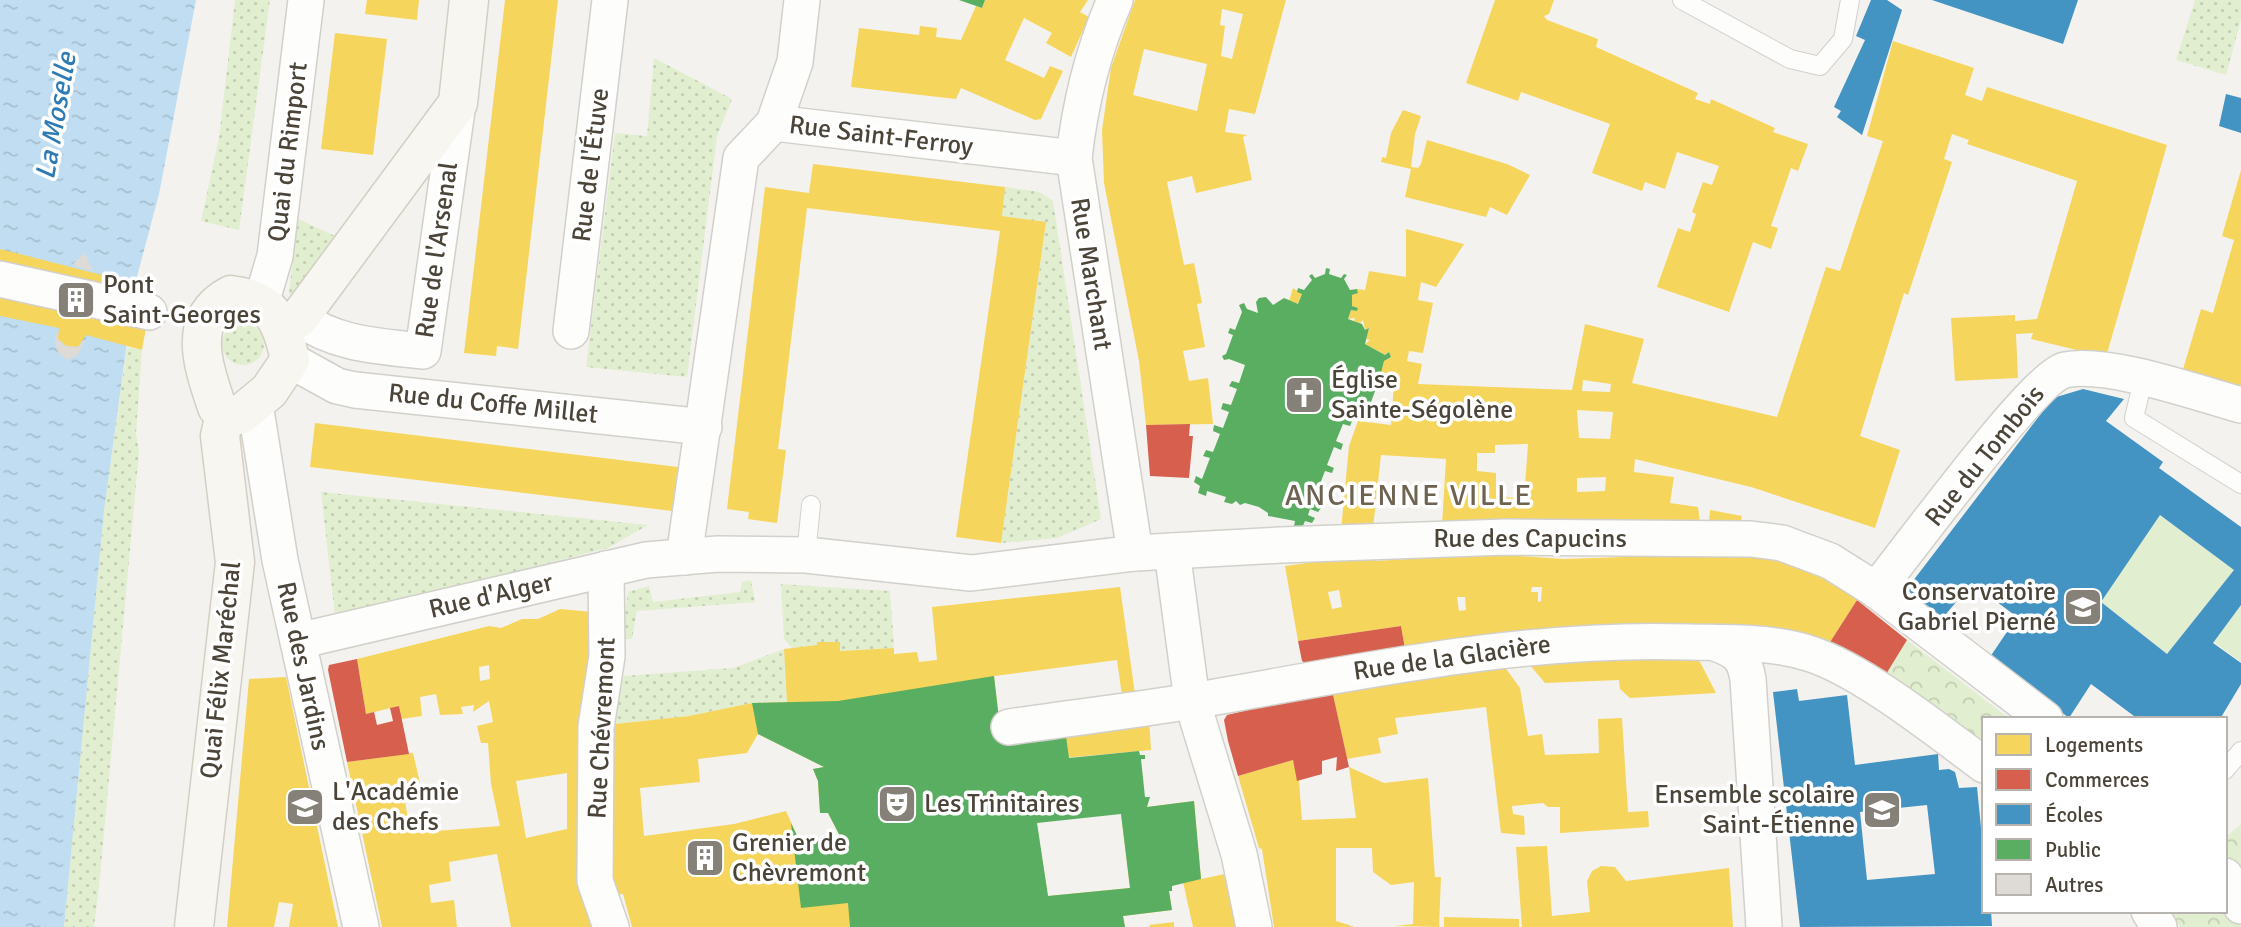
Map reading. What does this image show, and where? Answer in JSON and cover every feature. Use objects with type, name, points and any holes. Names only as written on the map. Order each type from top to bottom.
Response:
[{"type":"street","name":"Quai du Rimport","points":[[283,327],[275,256],[306,0]]},
{"type":"street","name":"Rue de l'Arsenal","points":[[283,327],[319,332],[344,342],[423,351],[458,103],[469,0]]},
{"type":"street","name":"Rue de l'Étuve","points":[[572,331],[610,0]]},
{"type":"street","name":"Rue Saint-Ferroy","points":[[802,0],[795,62],[774,123],[1074,158]]},
{"type":"street","name":"Rue Marchant","points":[[1115,0],[1097,41],[1077,130],[1074,158],[1135,553]]},
{"type":"street","name":"Rue de l'Arsenal","points":[[283,327],[458,103]]},
{"type":"street","points":[[684,557],[741,158],[774,123]]},
{"type":"street","points":[[0,279],[149,312]]},
{"type":"street","points":[[231,295],[250,297],[283,327],[279,379],[240,409],[217,407],[201,339],[206,318],[216,303],[231,295]]},
{"type":"street","name":"Rue du Coffe Millet","points":[[283,327],[337,386],[704,427]]},
{"type":"street","name":"Rue du Tombois","points":[[1875,590],[2011,419],[2050,376],[2063,370],[2084,369],[2143,380],[2241,405]]},
{"type":"street","name":"Rue des Jardins","points":[[240,409],[280,559],[361,927]]},
{"type":"street","name":"Quai Félix Maréchal","points":[[194,927],[235,562],[220,436],[240,409]]},
{"type":"street","name":"Rue des Capucins","points":[[806,555],[971,573],[1135,553],[1506,537],[1751,539],[1782,543],[1814,554],[1875,590],[2042,717]]},
{"type":"street","points":[[1172,551],[1192,701],[1239,854],[1254,927]]},
{"type":"street","name":"Rue d'Alger","points":[[298,641],[646,560],[718,554],[806,555]]},
{"type":"street","name":"Rue Chévremont","points":[[606,569],[607,656],[596,727],[595,881],[611,927]]},
{"type":"street","name":"Rue de la Glacière","points":[[1009,727],[1192,701],[1305,678],[1560,644],[1630,640],[1715,643],[1785,647],[1836,665],[1982,764]]},
{"type":"street","points":[[1715,643],[1736,650],[1745,661],[1764,927]]},
{"type":"street","points":[[2227,880],[2241,906]]},
{"type":"lane","points":[[1682,0],[1790,59],[1819,66],[1843,39],[1850,0]]},
{"type":"lane","points":[[2143,380],[2133,418],[2241,484]]},
{"type":"lane","points":[[806,555],[811,505]]},
{"type":"lane","points":[[2227,768],[2241,751]]},
{"type":"green space","points":[[235,0],[270,0],[239,230],[201,221],[219,138]]},
{"type":"green space","points":[[2195,0],[2241,0],[2241,20],[2226,75],[2176,60]]},
{"type":"green space","points":[[654,58],[732,99],[717,136],[687,377],[586,367],[615,133],[647,136]]},
{"type":"green space","points":[[1005,187],[1040,192],[1053,201],[1101,519],[1057,538],[1001,543],[1046,223],[1002,216]]},
{"type":"green space","points":[[298,219],[337,237],[293,295],[289,293]]},
{"type":"green space","points":[[243,323],[258,329],[264,344],[258,359],[243,365],[228,359],[222,344],[228,329]]},
{"type":"green space","points":[[127,347],[142,350],[136,433],[139,452],[99,887],[94,927],[64,927],[104,511]]},
{"type":"green space","points":[[321,492],[648,525],[608,548],[335,616]]},
{"type":"green space","points":[[2160,515],[2234,570],[2167,654],[2101,602]]},
{"type":"green space","points":[[751,580],[755,602],[637,611],[632,639],[622,639],[628,592],[649,586],[653,602],[740,592],[742,582]]},
{"type":"green space","points":[[781,584],[890,591],[894,648],[840,651],[840,642],[818,642],[817,645],[792,648],[784,639]]},
{"type":"green space","points":[[2241,605],[2241,662],[2214,642]]},
{"type":"green space","points":[[1907,640],[2007,717],[1982,717],[1982,749],[1880,684]]},
{"type":"green space","points":[[784,649],[787,702],[752,703],[689,716],[606,725],[624,676],[733,668]]},
{"type":"green space","points":[[2241,824],[2241,927],[2180,927],[2170,913],[2227,913],[2227,836]]},
{"type":"water","name":"La Moselle","points":[[0,0],[196,0],[159,194],[135,284],[104,511],[64,927],[0,927]]},
{"type":"building: Logements","points":[[367,0],[419,0],[417,20],[365,14]]},
{"type":"building: Logements","points":[[505,0],[558,0],[518,349],[497,346],[496,356],[464,353]]},
{"type":"building: Logements","points":[[985,0],[1088,0],[1080,12],[1089,17],[1071,57],[1046,43],[1052,33],[1024,18],[1005,60],[1044,78],[1050,66],[1063,71],[1041,119],[1035,120],[961,88],[956,99],[851,87],[859,28],[919,35],[920,26],[937,28],[936,37],[961,40],[976,6],[982,8]]},
{"type":"building: Logements","points":[[1135,0],[1286,0],[1255,114],[1229,109],[1225,132],[1247,135],[1243,137],[1252,180],[1196,193],[1192,176],[1167,182],[1184,265],[1194,263],[1202,303],[1197,304],[1205,347],[1183,351],[1189,381],[1208,378],[1213,424],[1146,425],[1139,361],[1104,183],[1102,130],[1111,68]],"holes":[[[1222,9],[1243,14],[1232,59],[1221,56],[1225,26],[1220,25]],[[1144,49],[1207,64],[1197,111],[1133,95]]]},
{"type":"building: Logements","points":[[1495,0],[1554,0],[1549,14],[1544,16],[1547,20],[1598,39],[1596,47],[1698,93],[1695,99],[1710,104],[1711,99],[1775,128],[1773,132],[1808,144],[1798,171],[1791,168],[1771,226],[1778,228],[1771,249],[1753,242],[1729,312],[1657,287],[1678,228],[1690,232],[1696,214],[1692,212],[1703,182],[1712,185],[1719,166],[1677,152],[1665,189],[1645,182],[1642,191],[1592,173],[1610,124],[1521,92],[1518,101],[1466,83]]},
{"type":"building: Logements","points":[[335,33],[387,39],[373,155],[321,149]]},
{"type":"building: Logements","points":[[1893,41],[1974,68],[1965,95],[1982,101],[1987,87],[2167,145],[2106,357],[2031,339],[2033,333],[2016,334],[2018,378],[1955,381],[1951,318],[2015,315],[2015,321],[2037,319],[2077,181],[1967,144],[1969,140],[1952,134],[1944,159],[1952,162],[1908,295],[1904,293],[1860,436],[1900,450],[1875,528],[1751,487],[1635,459],[1634,472],[1674,477],[1670,503],[1698,507],[1700,522],[1442,525],[1446,459],[1381,455],[1373,528],[1341,531],[1349,446],[1358,421],[1391,425],[1394,383],[1380,377],[1384,361],[1391,357],[1389,352],[1385,355],[1365,344],[1370,340],[1366,339],[1369,328],[1365,330],[1363,320],[1360,323],[1354,321],[1355,318],[1348,319],[1351,310],[1357,311],[1358,308],[1352,306],[1352,295],[1358,293],[1357,289],[1365,290],[1369,271],[1406,277],[1406,229],[1464,244],[1436,287],[1421,282],[1418,300],[1433,303],[1423,353],[1409,351],[1407,361],[1422,364],[1418,384],[1572,390],[1585,324],[1644,339],[1632,383],[1777,417],[1826,267],[1840,271],[1883,141],[1867,136]],"holes":[[[1583,380],[1611,384],[1610,392],[1582,391]],[[1577,410],[1613,412],[1610,439],[1579,438]],[[1528,444],[1524,499],[1496,496],[1496,473],[1477,471],[1477,453],[1495,453],[1495,445]],[[1606,477],[1605,491],[1577,492],[1577,478]]]},
{"type":"building: Logements","points":[[1403,110],[1421,116],[1415,134],[1411,167],[1418,168],[1421,164],[1427,140],[1507,164],[1530,175],[1507,215],[1490,207],[1486,217],[1405,197],[1411,169],[1381,162],[1382,157],[1386,158],[1391,133]]},
{"type":"building: Logements","points":[[813,164],[1005,187],[1002,216],[1046,222],[1001,543],[956,537],[1000,231],[807,208],[778,449],[786,450],[777,523],[748,519],[749,512],[727,509],[765,187],[809,193]]},
{"type":"building: Logements","points":[[2241,170],[2241,391],[2181,376],[2201,309],[2213,313],[2234,240],[2222,236]]},
{"type":"building: Logements","name":"Pont Saint-Georges","points":[[0,249],[153,288],[142,350],[86,335],[78,347],[66,346],[58,339],[59,328],[0,316]]},
{"type":"building: Logements","points":[[1293,288],[1302,294],[1298,304],[1289,301]]},
{"type":"building: Logements","points":[[315,423],[678,467],[672,511],[310,467]]},
{"type":"building: Logements","points":[[1710,510],[1742,516],[1741,521],[1709,522]]},
{"type":"building: Logements","points":[[1374,554],[1375,561],[1491,554],[1563,559],[1686,555],[1774,558],[1838,585],[1857,600],[1825,650],[1767,629],[1683,624],[1623,624],[1405,649],[1401,626],[1298,641],[1285,566]],"holes":[[[1532,587],[1542,587],[1541,601],[1538,602],[1538,592],[1531,592]],[[1339,590],[1342,607],[1332,609],[1328,592]],[[1457,597],[1465,597],[1466,610],[1459,611]]]},
{"type":"building: Logements","points":[[1120,587],[1136,701],[1123,703],[1117,660],[994,676],[1001,736],[1149,719],[1151,750],[1063,758],[1063,762],[1029,765],[1029,770],[991,774],[973,787],[976,807],[1000,817],[1035,813],[1048,896],[1130,888],[1121,814],[1147,811],[1147,807],[1194,801],[1201,879],[1230,873],[1242,927],[1193,927],[1183,882],[1172,886],[1172,891],[1169,891],[1172,910],[1123,916],[1125,927],[632,927],[623,894],[609,896],[604,877],[614,875],[606,835],[606,725],[689,716],[752,703],[787,702],[784,649],[817,645],[817,642],[840,642],[840,651],[894,648],[894,654],[917,652],[919,662],[937,660],[932,607]],"holes":[[[758,734],[824,767],[813,769],[818,781],[820,813],[828,813],[842,840],[800,842],[786,811],[734,824],[644,836],[640,788],[700,782],[698,759],[747,753]],[[942,744],[950,804],[947,804],[959,885],[879,894],[872,750]]]},
{"type":"building: Logements","points":[[560,609],[593,612],[596,927],[511,927],[497,854],[449,862],[451,881],[429,885],[431,903],[454,900],[457,927],[382,927],[347,762],[413,753],[420,783],[403,787],[410,833],[500,826],[491,784],[488,743],[481,743],[477,726],[493,722],[489,701],[473,712],[474,705],[461,707],[463,714],[440,715],[436,694],[420,697],[422,716],[401,719],[399,706],[366,714],[357,659],[489,626],[501,628],[522,619],[538,619]],"holes":[[[489,665],[490,679],[480,681],[479,667]],[[567,773],[567,829],[526,838],[516,781]]]},
{"type":"building: Logements","points":[[1687,653],[1700,662],[1716,693],[1630,698],[1620,689],[1619,680],[1545,683],[1529,664]]},
{"type":"building: Logements","points":[[1504,666],[1520,688],[1528,736],[1542,734],[1545,755],[1599,753],[1598,719],[1622,718],[1628,812],[1648,811],[1649,827],[1560,833],[1560,807],[1548,807],[1543,803],[1512,806],[1513,814],[1524,816],[1525,835],[1501,833],[1486,707],[1395,718],[1398,734],[1378,738],[1381,753],[1347,759],[1332,690]]},
{"type":"building: Logements","points":[[286,677],[338,927],[289,927],[293,904],[279,902],[274,927],[227,927],[249,679]]},
{"type":"building: Logements","points":[[1293,760],[1299,781],[1302,820],[1356,818],[1349,767],[1384,783],[1428,778],[1435,877],[1441,877],[1439,927],[1395,926],[1413,924],[1414,882],[1391,885],[1373,872],[1372,848],[1336,848],[1336,921],[1355,927],[1274,927],[1262,849],[1259,848],[1238,776]]},
{"type":"building: Logements","points":[[1547,846],[1552,916],[1590,912],[1587,881],[1592,871],[1601,866],[1615,867],[1626,881],[1729,868],[1733,927],[1522,927],[1516,847]]},
{"type":"building: Logements","points":[[1444,917],[1519,919],[1519,927],[1444,927]]},
{"type":"building: Logements","points":[[1174,922],[1174,927],[1149,925]]},
{"type":"building: Commerces","points":[[1190,424],[1189,436],[1193,436],[1189,478],[1150,476],[1146,425]]},
{"type":"building: Commerces","points":[[1857,600],[1907,640],[1880,684],[1825,650]]},
{"type":"building: Commerces","points":[[1401,626],[1405,649],[1313,668],[1302,661],[1298,641]]},
{"type":"building: Commerces","points":[[357,659],[366,714],[374,712],[377,725],[393,721],[390,708],[399,706],[409,754],[347,762],[328,670],[329,665]]},
{"type":"building: Commerces","points":[[1332,690],[1349,767],[1336,771],[1337,757],[1322,761],[1322,774],[1297,781],[1293,760],[1238,776],[1224,720],[1227,715]]},
{"type":"building: Écoles","points":[[1871,0],[1887,0],[1902,10],[1862,135],[1837,117],[1841,111],[1834,107],[1865,40],[1856,36]]},
{"type":"building: Écoles","points":[[1932,0],[2078,0],[2063,44]]},
{"type":"building: Écoles","points":[[2226,94],[2241,98],[2241,133],[2219,126]]},
{"type":"building: Écoles","name":"Conservatoire Gabriel Pierné","points":[[2083,389],[2124,399],[2106,421],[2163,462],[2159,468],[2241,527],[2241,605],[2213,643],[2241,663],[2241,684],[2221,717],[2135,717],[2091,684],[2068,717],[1990,657],[2017,617],[1972,583],[1941,620],[1907,594],[1906,590],[2053,398]],"holes":[[[2160,515],[2234,570],[2167,654],[2101,602]]]},
{"type":"building: Écoles","name":"Ensemble scolaire Saint-Étienne","points":[[1797,689],[1799,701],[1847,695],[1855,765],[1938,754],[1939,770],[1949,769],[1955,772],[1959,788],[1977,787],[1982,838],[1982,913],[1991,913],[1992,926],[1800,927],[1773,692]],"holes":[[[1927,805],[1935,874],[1867,880],[1860,812]]]},
{"type":"building: Public","points":[[959,0],[985,0],[982,8]]},
{"type":"building: Public","name":"Église Sainte-Ségolène","points":[[1326,268],[1330,269],[1329,274],[1341,278],[1344,274],[1347,275],[1344,279],[1350,290],[1357,289],[1358,293],[1352,295],[1352,306],[1358,308],[1357,311],[1351,310],[1348,319],[1362,324],[1365,330],[1369,328],[1365,344],[1385,355],[1389,352],[1391,357],[1384,361],[1380,377],[1387,379],[1384,385],[1378,383],[1371,402],[1373,408],[1369,411],[1365,404],[1351,401],[1345,418],[1352,421],[1350,426],[1343,424],[1336,441],[1343,444],[1341,450],[1334,447],[1327,465],[1334,468],[1332,473],[1325,471],[1318,489],[1325,491],[1325,503],[1318,512],[1310,509],[1308,515],[1315,518],[1312,523],[1305,521],[1302,528],[1294,526],[1295,521],[1268,516],[1268,513],[1259,507],[1245,503],[1240,505],[1236,501],[1232,504],[1224,502],[1226,497],[1207,491],[1206,496],[1198,493],[1200,486],[1194,482],[1196,476],[1202,479],[1210,458],[1203,456],[1206,450],[1213,452],[1220,434],[1213,431],[1214,425],[1223,428],[1229,412],[1221,409],[1223,403],[1231,405],[1237,389],[1229,386],[1232,381],[1239,383],[1245,365],[1229,359],[1224,360],[1222,356],[1226,354],[1233,335],[1228,333],[1230,328],[1235,330],[1242,312],[1239,305],[1244,303],[1247,309],[1258,313],[1256,302],[1259,298],[1266,297],[1273,305],[1284,298],[1298,304],[1302,294],[1297,292],[1298,288],[1304,290],[1312,280],[1309,276],[1312,274],[1315,278],[1325,274]]},
{"type":"building: Public","name":"Les Trinitaires","points":[[994,676],[1001,736],[1065,729],[1069,758],[1139,751],[1140,755],[1145,755],[1145,759],[1141,759],[1145,797],[1150,797],[1147,807],[1194,801],[1201,879],[1172,886],[1172,891],[1169,891],[1172,910],[1123,916],[1125,927],[850,927],[848,903],[801,908],[791,823],[800,842],[842,840],[828,813],[820,813],[818,781],[813,769],[824,767],[758,734],[752,703],[838,701]],"holes":[[[1121,814],[1130,888],[1048,896],[1037,823]]]},
{"type":"building: Autres","points":[[85,253],[93,271],[72,265]]},
{"type":"building: Autres","points":[[57,330],[58,339],[66,346],[78,347],[86,339],[77,356],[67,360],[58,352],[55,340]]},
{"type":"place","name":"Pont Saint-Georges","points":[[76,300]]},
{"type":"place","name":"Église Sainte-Ségolène","points":[[1304,395]]},
{"type":"place","name":"Conservatoire Gabriel Pierné","points":[[2083,607]]},
{"type":"place","name":"Les Trinitaires","points":[[897,804]]},
{"type":"place","name":"L'Académie des Chefs","points":[[305,807]]},
{"type":"place","name":"Ensemble scolaire Saint-Étienne","points":[[1882,810]]},
{"type":"place","name":"Grenier de Chèvremont","points":[[705,858]]},
{"type":"district","name":"ANCIENNE VILLE","points":[[1409,495]]}]
